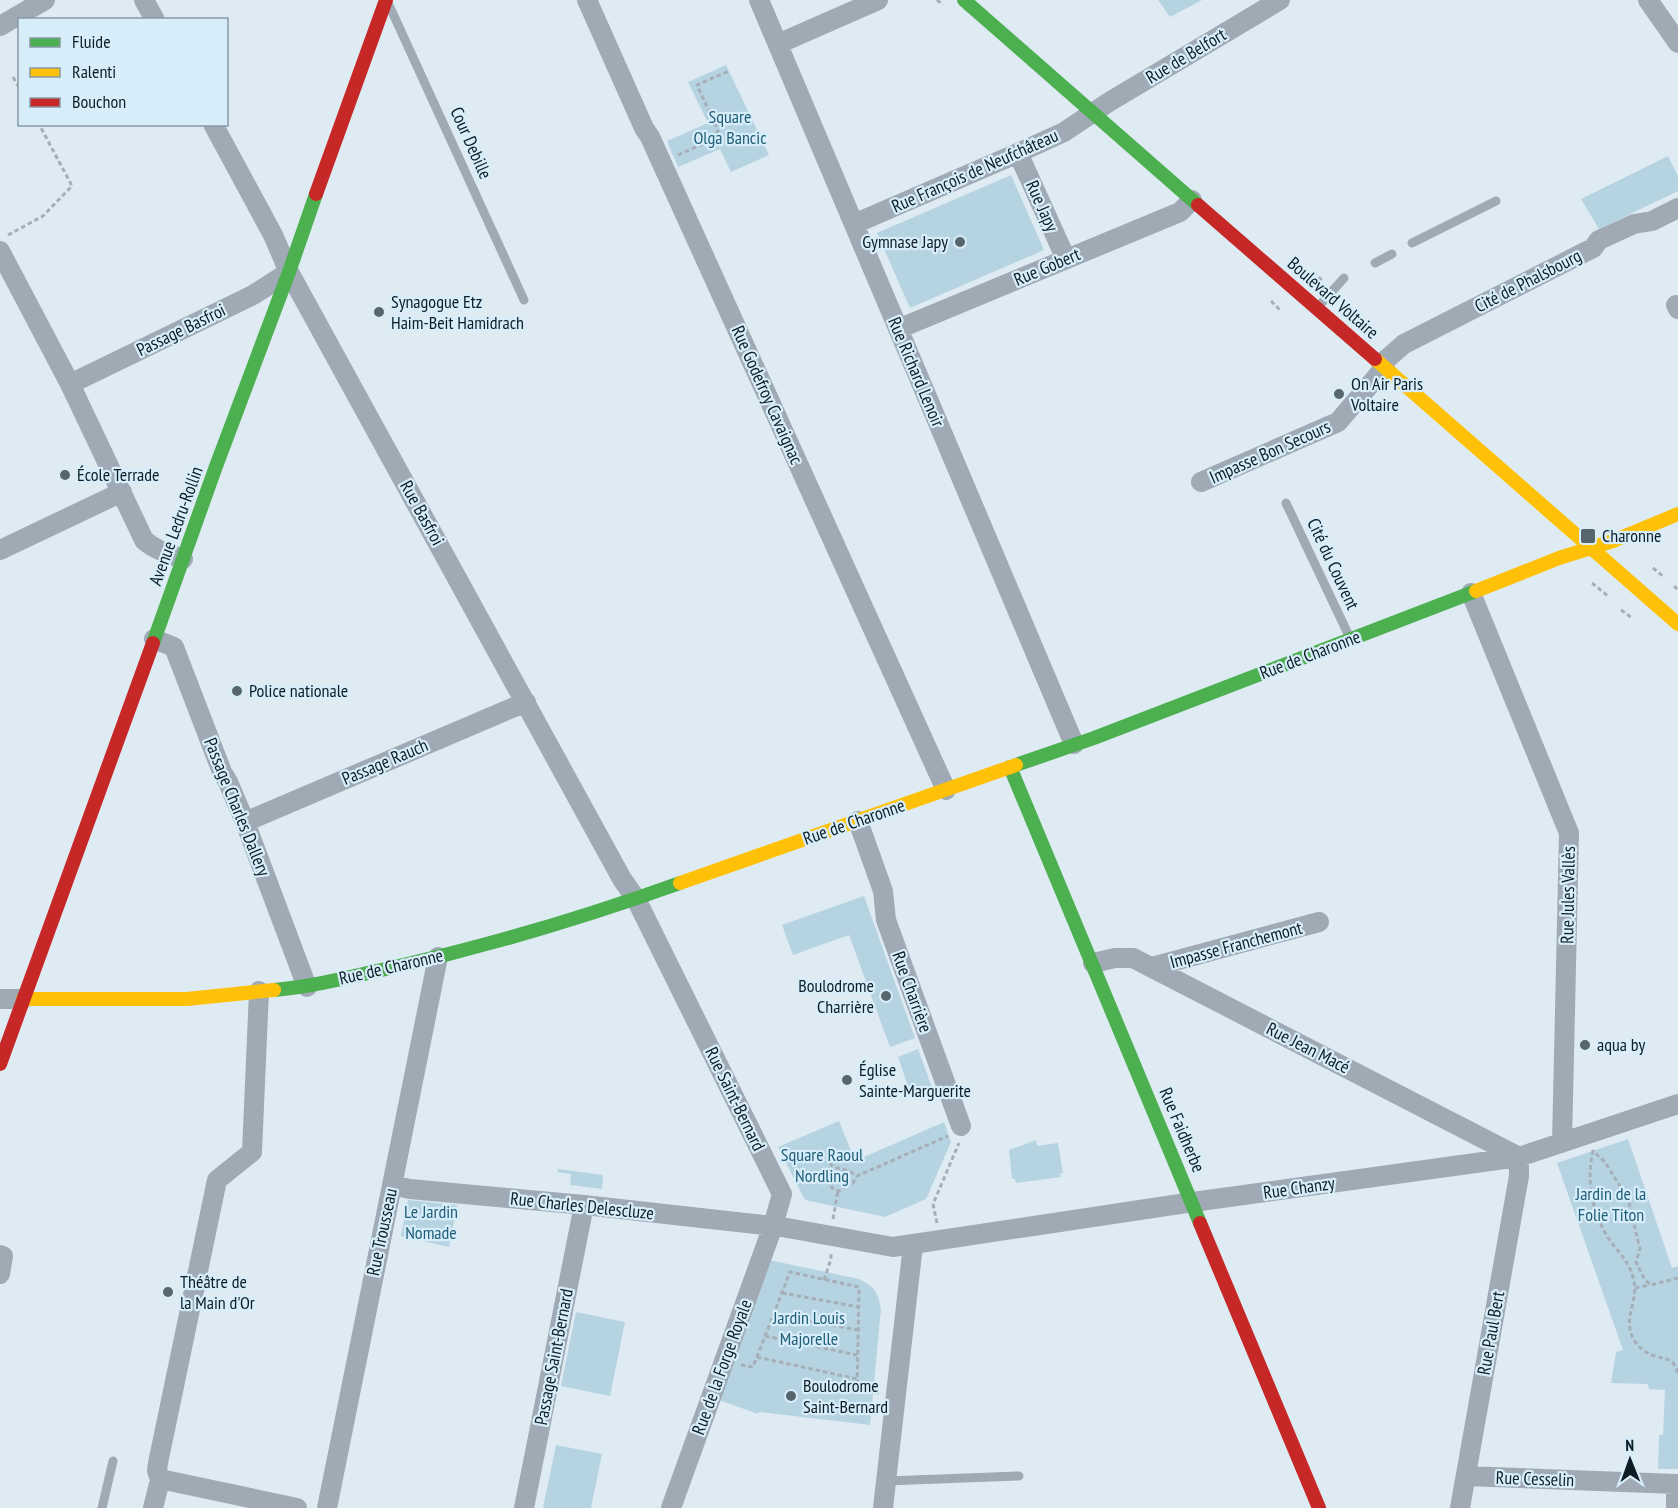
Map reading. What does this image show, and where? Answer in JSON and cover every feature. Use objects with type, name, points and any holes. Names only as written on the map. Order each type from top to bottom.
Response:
[{"type":"street","points":[[0,26],[45,0]]},
{"type":"street","points":[[144,0],[154,18]]},
{"type":"street","name":"Avenue Ledru-Rollin","points":[[0,1064],[387,0]]},
{"type":"street","name":"Rue Godefroy Cavaignac","points":[[587,0],[946,790]]},
{"type":"street","name":"Rue Richard Lenoir","points":[[759,0],[1074,744]]},
{"type":"street","points":[[778,44],[878,0]]},
{"type":"street","name":"Rue de Belfort","points":[[1093,114],[1109,102],[1280,0]]},
{"type":"street","points":[[1648,0],[1678,43]]},
{"type":"street","name":"Boulevard Voltaire","points":[[976,3],[1093,114],[1678,624]]},
{"type":"street","name":"Rue François de Neufchâteau","points":[[854,224],[1064,132],[1093,114]]},
{"type":"street","name":"Rue Basfroi","points":[[214,126],[273,235],[289,272],[622,879],[636,899]]},
{"type":"street","name":"Rue Japy","points":[[1018,153],[1066,259]]},
{"type":"street","name":"Rue Gobert","points":[[898,328],[1180,212],[1192,200]]},
{"type":"street","name":"Cité de Phalsbourg","points":[[1383,365],[1404,344],[1593,248],[1599,240],[1634,224],[1652,221],[1678,208]]},
{"type":"street","points":[[3,244],[144,540],[158,550],[183,559]]},
{"type":"street","name":"Passage Basfroi","points":[[70,384],[254,295],[289,272]]},
{"type":"street","name":"Impasse Bon Secours","points":[[1201,483],[1338,422],[1383,365]]},
{"type":"street","points":[[0,550],[122,492]]},
{"type":"street","name":"Rue de Charonne","points":[[0,999],[187,999],[306,987],[526,934],[636,899],[1094,738],[1559,558],[1613,541],[1678,514]]},
{"type":"street","name":"Rue Jules Vallès","points":[[1471,593],[1569,833],[1562,1143]]},
{"type":"street","name":"Passage Charles Dallery","points":[[154,639],[174,647],[222,772],[245,822],[306,987]]},
{"type":"street","name":"Passage Rauch","points":[[245,822],[526,702]]},
{"type":"street","name":"Rue Faidherbe","points":[[1010,767],[1319,1508]]},
{"type":"street","name":"Rue Charrière","points":[[858,821],[883,891],[886,920],[961,1129]]},
{"type":"street","name":"Rue Saint-Bernard","points":[[636,899],[782,1194],[773,1226]]},
{"type":"street","name":"Impasse Franchemont","points":[[1152,967],[1319,922]]},
{"type":"street","name":"Rue Trousseau","points":[[327,1508],[438,957]]},
{"type":"street","name":"Rue Jean Macé","points":[[1093,963],[1115,958],[1134,958],[1519,1157]]},
{"type":"street","points":[[153,1508],[160,1482],[158,1463],[182,1340],[217,1180],[252,1152],[259,991]]},
{"type":"street","name":"Rue Chanzy","points":[[913,1245],[1193,1202],[1519,1157],[1678,1104]]},
{"type":"street","name":"Rue Paul Bert","points":[[1460,1508],[1518,1176],[1519,1157]]},
{"type":"street","name":"Rue Charles Delescluze","points":[[392,1185],[410,1189],[773,1226]]},
{"type":"street","name":"Passage Saint-Bernard","points":[[524,1508],[584,1205]]},
{"type":"street","points":[[773,1226],[893,1247],[913,1245],[883,1508]]},
{"type":"street","name":"Rue de la Forge Royale","points":[[671,1508],[773,1226]]},
{"type":"street","points":[[0,1255],[3,1256],[0,1274]]},
{"type":"street","name":"Rue Cesselin","points":[[1466,1476],[1676,1484],[1676,1508]]},
{"type":"street","points":[[160,1482],[297,1508]]},
{"type":"lane","name":"Cour Debille","points":[[387,0],[524,300]]},
{"type":"lane","points":[[1412,243],[1496,201]]},
{"type":"lane","points":[[1374,262],[1392,254]]},
{"type":"lane","points":[[1317,309],[1344,278]]},
{"type":"lane","name":"Cité du Couvent","points":[[1286,503],[1350,639]]},
{"type":"lane","points":[[102,1508],[113,1461]]},
{"type":"lane","points":[[886,1481],[1019,1476]]},
{"type":"path","points":[[674,157],[712,140],[718,131],[698,85],[729,71]]},
{"type":"path","points":[[13,77],[18,86]]},
{"type":"path","points":[[3,244],[43,216],[72,186],[40,126]]},
{"type":"path","points":[[1313,272],[1323,281]]},
{"type":"path","points":[[1271,301],[1281,310]]},
{"type":"path","points":[[1653,568],[1664,577]]},
{"type":"path","points":[[1592,583],[1608,596]]},
{"type":"path","points":[[1674,586],[1678,590]]},
{"type":"path","points":[[1621,610],[1632,618]]},
{"type":"path","points":[[845,1185],[853,1183],[857,1176],[961,1129],[960,1141],[933,1204],[938,1228]]},
{"type":"path","points":[[1651,1285],[1645,1280],[1636,1262],[1640,1249],[1628,1199],[1605,1162],[1593,1151],[1588,1176],[1598,1219],[1609,1239],[1629,1264],[1635,1283],[1635,1298],[1629,1328],[1642,1349],[1654,1356],[1669,1359],[1675,1365],[1678,1375]]},
{"type":"path","points":[[830,1163],[833,1167],[844,1169],[857,1176]]},
{"type":"path","points":[[840,1178],[844,1169]]},
{"type":"path","points":[[840,1178],[844,1180],[845,1185],[843,1190],[838,1191],[833,1188],[833,1181],[840,1178]]},
{"type":"path","points":[[1629,1264],[1636,1262]]},
{"type":"path","points":[[734,1363],[753,1367],[790,1272],[859,1287],[857,1390],[895,1395]]},
{"type":"path","points":[[1635,1288],[1678,1278]]},
{"type":"path","points":[[782,1293],[859,1307]]},
{"type":"path","points":[[773,1314],[858,1330]]},
{"type":"path","points":[[765,1336],[858,1355]]},
{"type":"path","points":[[757,1357],[857,1379]]},
{"type":"green space","points":[[1158,0],[1202,0],[1170,17]]},
{"type":"green space","name":"Square Olga Bancic","points":[[726,65],[769,155],[731,172],[720,149],[678,167],[667,141],[708,123],[688,82]]},
{"type":"green space","points":[[1668,156],[1678,176],[1678,191],[1599,229],[1581,199]]},
{"type":"green space","name":"Gymnase Japy","points":[[1011,175],[1044,250],[910,308],[877,233]]},
{"type":"green space","name":"Boulodrome Charrière","points":[[864,896],[915,1038],[890,1047],[849,935],[793,955],[782,925]]},
{"type":"green space","points":[[918,1049],[933,1090],[912,1098],[898,1057]]},
{"type":"green space","name":"Square Raoul Nordling","points":[[839,1121],[855,1161],[944,1122],[951,1142],[926,1199],[885,1217],[805,1200],[778,1147]]},
{"type":"green space","name":"Jardin de la Folie Titon","points":[[1628,1139],[1672,1268],[1678,1266],[1678,1469],[1658,1469],[1659,1435],[1663,1435],[1665,1390],[1649,1389],[1648,1384],[1611,1383],[1616,1352],[1623,1350],[1557,1163]]},
{"type":"green space","points":[[1036,1140],[1037,1146],[1058,1143],[1063,1173],[1060,1173],[1061,1177],[1016,1183],[1015,1179],[1012,1179],[1009,1150]]},
{"type":"green space","points":[[558,1169],[603,1175],[602,1189],[570,1185],[571,1174],[557,1172]]},
{"type":"green space","name":"Le Jardin Nomade","points":[[408,1200],[457,1205],[449,1247],[401,1236]]},
{"type":"green space","name":"Jardin Louis Majorelle","points":[[769,1260],[859,1279],[875,1291],[881,1309],[870,1425],[759,1412],[758,1414],[719,1400]]},
{"type":"green space","points":[[576,1312],[625,1322],[610,1396],[561,1386]]},
{"type":"green space","points":[[556,1445],[602,1454],[591,1508],[543,1508]]},
{"type":"traffic: fast","points":[[964,0],[1198,205]]},
{"type":"traffic: fast","points":[[153,643],[316,194]]},
{"type":"traffic: fast","points":[[1016,765],[1094,738],[1476,591]]},
{"type":"traffic: fast","points":[[1010,767],[1200,1223]]},
{"type":"traffic: fast","points":[[274,990],[337,980],[506,939],[680,883]]},
{"type":"traffic: slow","points":[[1375,359],[1678,624]]},
{"type":"traffic: slow","points":[[1476,591],[1559,558],[1613,541],[1678,514]]},
{"type":"traffic: slow","points":[[680,883],[1016,765]]},
{"type":"traffic: slow","points":[[23,999],[187,999],[274,990]]},
{"type":"traffic: jam","points":[[316,194],[386,0]]},
{"type":"traffic: jam","points":[[1198,205],[1375,359]]},
{"type":"traffic: jam","points":[[0,1064],[153,643]]},
{"type":"traffic: jam","points":[[1200,1223],[1319,1508]]},
{"type":"place","name":"Gymnase Japy","points":[[960,242]]},
{"type":"place","name":"Synagogue Etz Haim-Beit Hamidrach","points":[[379,312]]},
{"type":"place","name":"On Air Paris Voltaire","points":[[1339,394]]},
{"type":"place","name":"École Terrade","points":[[65,475]]},
{"type":"place","name":"Charonne","points":[[1588,536]]},
{"type":"place","name":"Police nationale","points":[[237,691]]},
{"type":"place","name":"Boulodrome Charrière","points":[[886,996]]},
{"type":"place","name":"aqua by","points":[[1585,1045]]},
{"type":"place","name":"Église Sainte-Marguerite","points":[[847,1080]]},
{"type":"place","name":"Théâtre de la Main d'Or","points":[[168,1292]]},
{"type":"place","name":"Boulodrome Saint-Bernard","points":[[791,1396]]}]
